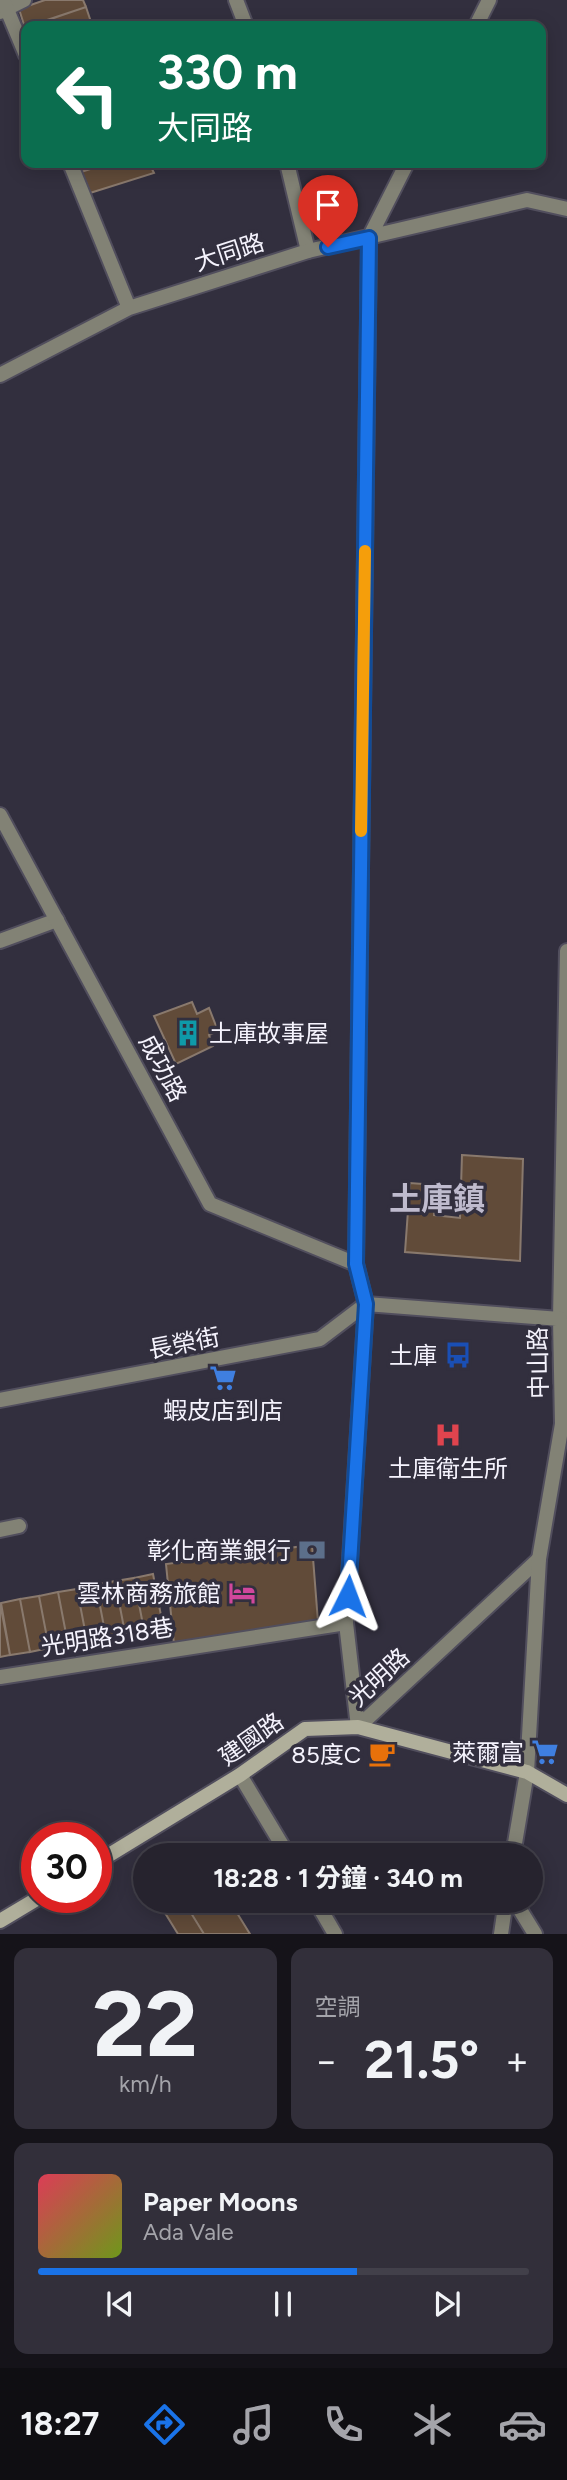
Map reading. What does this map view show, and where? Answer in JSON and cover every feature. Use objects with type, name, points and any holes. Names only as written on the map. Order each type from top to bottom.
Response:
[{"type":"main road","name":"建國路","points":[[112,1853],[240,1776],[305,1729],[358,1727],[527,1772],[567,1795]]},
{"type":"main road","points":[[0,1921],[21,1908]]},
{"type":"street","points":[[21,44],[4,7],[24,0]]},
{"type":"street","points":[[236,0],[244,21]]},
{"type":"street","points":[[478,21],[489,0]]},
{"type":"street","points":[[72,168],[129,308]]},
{"type":"street","points":[[288,168],[308,251]]},
{"type":"street","name":"光明路","points":[[358,1727],[346,1623],[366,1304],[356,1264],[369,238],[404,168]]},
{"type":"street","name":"大同路","points":[[0,375],[129,308],[308,251],[527,200],[567,209]]},
{"type":"street","name":"成功路","points":[[0,815],[211,1204],[356,1264]]},
{"type":"street","points":[[0,941],[57,920]]},
{"type":"street","name":"中山路","points":[[515,1843],[527,1772],[539,1559],[564,1422],[559,1319],[567,951]]},
{"type":"street","points":[[366,1304],[559,1319]]},
{"type":"street","name":"長榮街","points":[[0,1400],[320,1339],[366,1304]]},
{"type":"street","points":[[0,1530],[19,1526]]},
{"type":"street","name":"光明路","points":[[358,1727],[539,1559]]},
{"type":"street","name":"光明路318巷","points":[[0,1677],[346,1623]]},
{"type":"street","points":[[240,1776],[281,1843]]},
{"type":"street","points":[[323,1913],[335,1934]]},
{"type":"street","points":[[501,1934],[504,1913]]},
{"type":"street","points":[[522,1913],[535,1934]]},
{"type":"building","points":[[45,0],[83,0],[86,7],[45,21],[23,21],[19,9]]},
{"type":"building","points":[[86,7],[91,21],[44,21]]},
{"type":"building","points":[[93,168],[152,168],[154,173],[90,193],[81,172]]},
{"type":"building","name":"土庫故事屋","points":[[192,1002],[197,1014],[209,1008],[218,1031],[209,1035],[213,1046],[176,1064],[154,1016]]},
{"type":"building","points":[[462,1155],[523,1159],[520,1261],[405,1252],[410,1183],[436,1185],[434,1215],[460,1218]]},
{"type":"building","name":"雲林商務旅館","points":[[312,1545],[318,1622],[174,1644],[166,1564]]},
{"type":"building","points":[[153,1574],[163,1626],[144,1630],[134,1578]]},
{"type":"building","points":[[134,1578],[144,1630],[125,1633],[115,1581]]},
{"type":"building","points":[[115,1581],[125,1633],[106,1637],[96,1585]]},
{"type":"building","points":[[96,1585],[106,1637],[87,1641],[77,1589]]},
{"type":"building","points":[[77,1589],[87,1641],[68,1644],[58,1592]]},
{"type":"building","points":[[58,1592],[68,1644],[49,1648],[39,1596]]},
{"type":"building","points":[[39,1596],[49,1648],[30,1652],[20,1599]]},
{"type":"building","points":[[20,1599],[30,1652],[10,1655],[1,1603]]},
{"type":"building","points":[[0,1603],[10,1655],[0,1657]]},
{"type":"building","points":[[165,1913],[191,1913],[204,1934],[178,1934]]},
{"type":"building","points":[[191,1913],[237,1913],[250,1934],[204,1934]]},
{"type":"slow traffic","points":[[361,831],[365,551]]},
{"type":"place","name":"土庫故事屋","points":[[188,1033]]},
{"type":"place","name":"土庫","points":[[458,1355]]},
{"type":"place","name":"蝦皮店到店","points":[[223,1378]]},
{"type":"place","name":"土庫衛生所","points":[[448,1435]]},
{"type":"place","name":"彰化商業銀行","points":[[312,1550]]},
{"type":"place","name":"雲林商務旅館","points":[[242,1593]]},
{"type":"place","name":"萊爾富","points":[[545,1752]]},
{"type":"place","name":"85度C","points":[[382,1754]]},
{"type":"district","name":"土庫鎮","points":[[437,1199]]},
{"type":"route","points":[[328,247],[369,238],[356,1264],[366,1304],[348,1596]]}]
